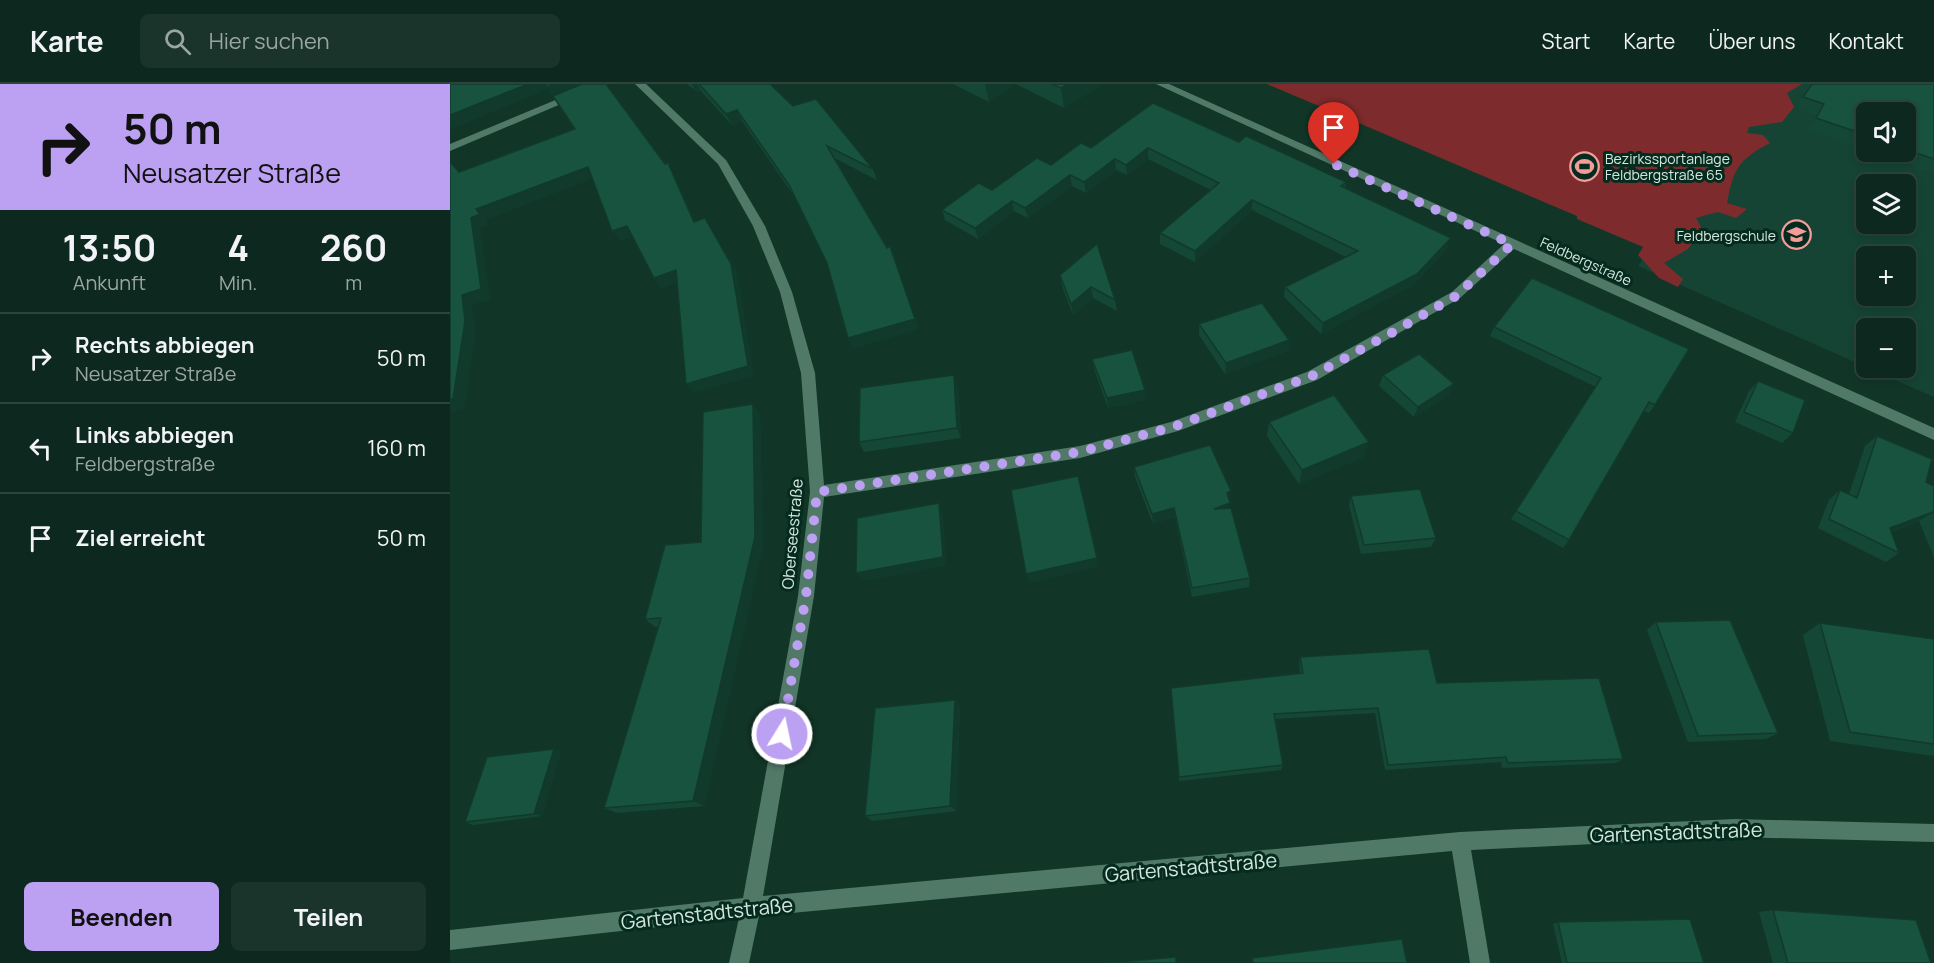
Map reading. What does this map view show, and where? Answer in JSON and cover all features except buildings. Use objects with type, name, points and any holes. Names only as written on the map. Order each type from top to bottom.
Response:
[{"type":"street","points":[[450,148],[603,84]]},
{"type":"street","name":"Oberseestraße","points":[[640,84],[722,162],[759,226],[786,292],[808,373],[817,492],[806,596],[739,963]]},
{"type":"street","name":"Feldbergstraße","points":[[1161,84],[1934,434]]},
{"type":"street","points":[[817,492],[1080,452],[1173,427],[1323,370],[1456,296],[1512,244]]},
{"type":"street","name":"Gartenstadtstraße","points":[[450,940],[751,907],[1460,841],[1734,828],[1934,833]]},
{"type":"street","points":[[1460,841],[1480,963]]},
{"type":"shaded area","name":"Bezirkssportanlage Feldbergstraße 65","points":[[1267,84],[1802,84],[1787,93],[1794,107],[1782,122],[1749,127],[1747,133],[1763,135],[1770,143],[1744,160],[1732,181],[1727,203],[1747,209],[1736,218],[1718,212],[1696,218],[1702,229],[1688,249],[1664,263],[1683,279],[1678,287],[1659,278],[1638,255],[1643,247],[1577,219],[1577,216]]},
{"type":"shaded area","name":"Feldbergschule","points":[[1766,84],[1934,84],[1934,397],[1890,378],[1916,378],[1916,318],[1856,318],[1856,363],[1638,266]]},
{"type":"place","name":"Bezirkssportanlage Feldbergstraße 65","points":[[1584,166]]},
{"type":"place","name":"Feldbergschule","points":[[1797,235]]},
{"type":"route","points":[[782,734],[806,596],[817,492],[1080,452],[1173,427],[1312,376],[1456,296],[1512,244],[1334,164]]}]
